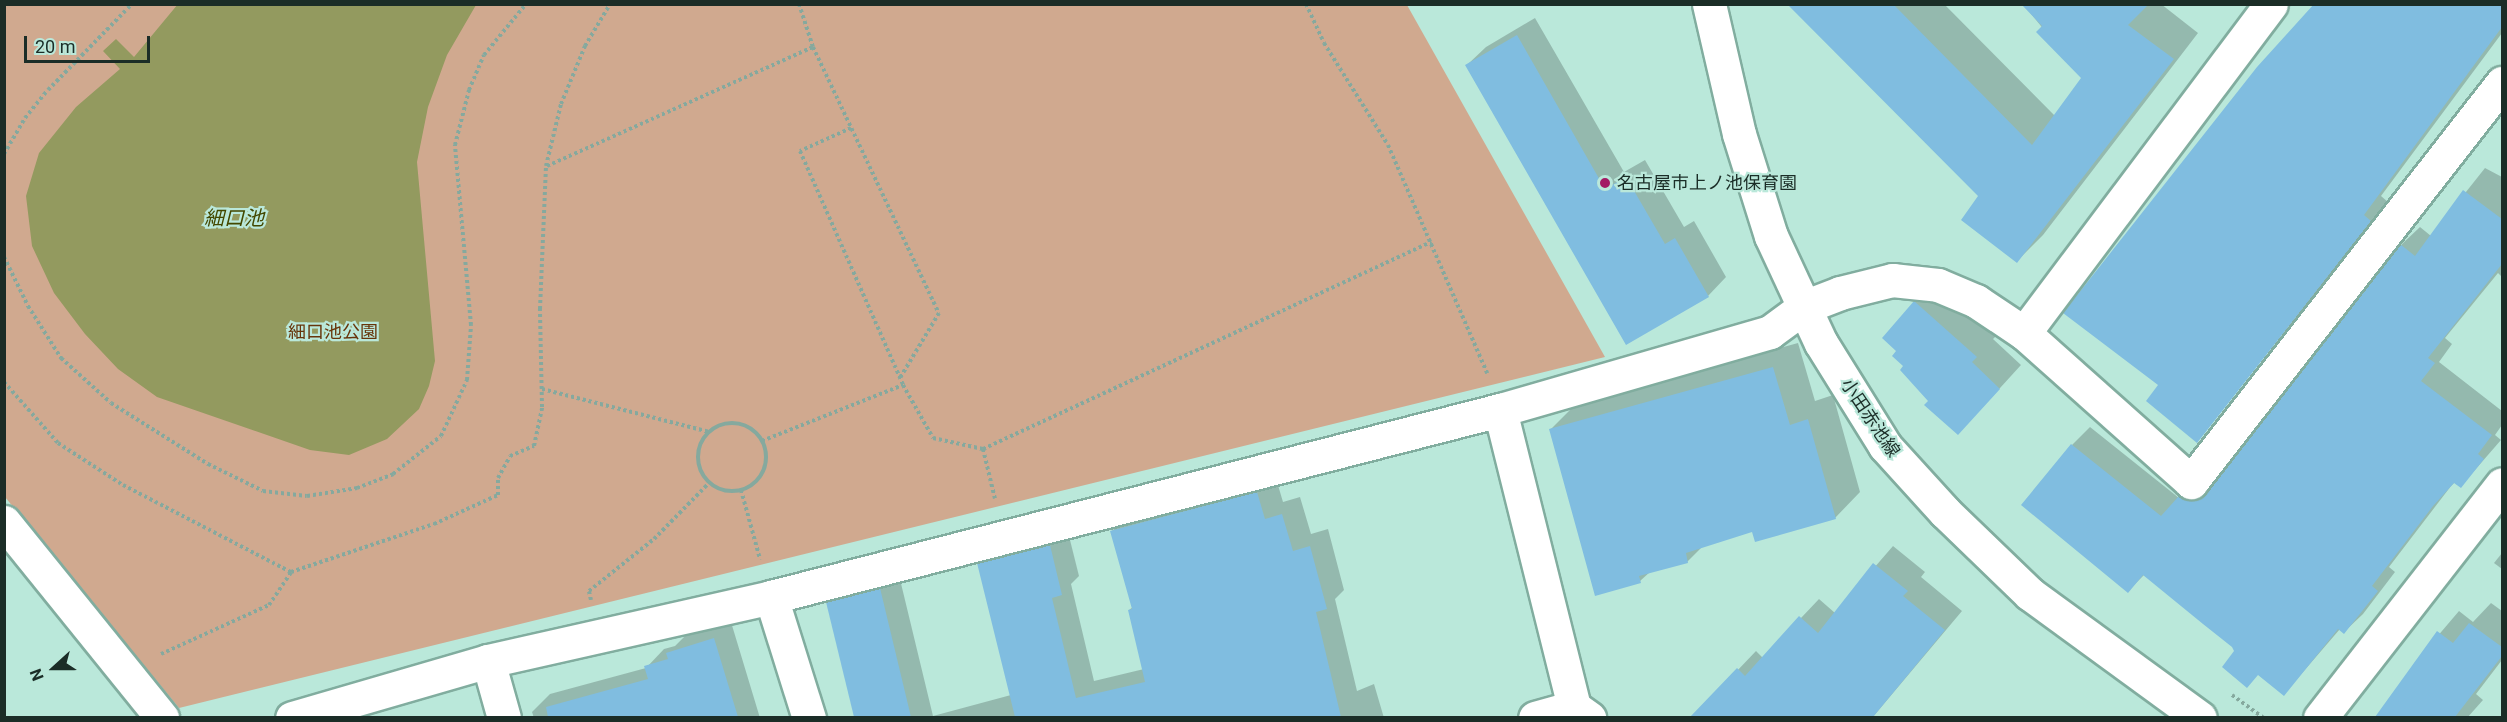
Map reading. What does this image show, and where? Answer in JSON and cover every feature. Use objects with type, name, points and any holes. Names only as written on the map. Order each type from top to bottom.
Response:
[{"type":"street","points":[[2024,333],[2271,4]]},
{"type":"street","name":"小田赤池線","points":[[1710,5],[1739,134],[1771,236],[1821,343],[1885,446],[1946,512],[2030,594],[2200,717]]},
{"type":"street","points":[[292,717],[488,661],[771,597],[1500,410],[1770,332],[1791,321],[1804,307],[1840,293],[1892,280],[1938,285],[1976,300],[2024,333],[2191,482],[2502,83]]},
{"type":"street","points":[[1500,410],[1581,712],[1535,717]]},
{"type":"street","points":[[2320,717],[2502,484]]},
{"type":"street","points":[[4,522],[162,717]]},
{"type":"street","points":[[771,597],[809,717]]},
{"type":"street","points":[[488,661],[504,717]]},
{"type":"path","points":[[4,154],[42,97],[132,4]]},
{"type":"path","points":[[4,257],[27,306],[62,358],[120,410],[208,464],[263,491],[307,496],[357,488],[393,474],[441,436],[467,380],[471,325],[455,145],[469,90],[484,55],[526,4]]},
{"type":"path","points":[[124,671],[269,605],[291,572],[435,524],[498,495],[498,478],[510,456],[534,446],[542,389],[540,309],[546,166],[561,104],[585,46],[610,4]]},
{"type":"path","points":[[800,4],[813,48],[939,313],[900,379]]},
{"type":"path","points":[[1306,4],[1324,43],[1388,145],[1432,242],[1500,410]]},
{"type":"path","points":[[546,166],[813,48]]},
{"type":"path","points":[[851,128],[800,151],[900,379],[933,438],[982,449],[1432,242]]},
{"type":"path","points":[[4,381],[58,443],[132,490],[291,572]]},
{"type":"path","points":[[762,441],[903,385]]},
{"type":"path","points":[[542,389],[709,432],[733,423],[754,431],[762,441],[766,452],[762,474],[754,484],[741,490],[723,490],[710,482],[698,458],[699,447],[709,432]]},
{"type":"path","points":[[982,449],[1005,538]]},
{"type":"path","points":[[598,636],[589,591],[654,539],[710,482]]},
{"type":"path","points":[[741,490],[771,597]]},
{"type":"path","points":[[2225,690],[2264,717]]},
{"type":"green space","name":"細口池公園","points":[[4,5],[1407,5],[1605,357],[179,708],[5,497]]},
{"type":"water","name":"細口池","points":[[178,4],[476,5],[447,55],[428,107],[417,162],[435,361],[429,386],[419,409],[387,439],[349,455],[310,450],[157,397],[118,369],[85,334],[54,293],[32,246],[26,196],[39,153],[76,107],[120,69],[103,51],[116,39],[134,57]]},
{"type":"building","points":[[1787,4],[1893,4],[2032,145],[2081,78],[2036,32],[2042,26],[2021,4],[2149,4],[2128,25],[2174,59],[2017,263],[1961,220],[1978,196]]},
{"type":"building","points":[[2314,4],[2502,4],[2502,27],[2364,215],[2371,221],[2197,443],[2146,401],[2158,385],[2063,313],[2257,67]]},
{"type":"building","points":[[1517,35],[1605,189],[1626,177],[1665,244],[1675,238],[1709,297],[1626,345],[1465,65]]},
{"type":"building","points":[[2463,190],[2502,219],[2502,264],[2428,358],[2435,363],[2421,381],[2492,435],[2478,454],[2484,459],[2461,488],[2454,483],[2433,506],[2372,586],[2378,591],[2344,634],[2338,629],[2284,696],[2258,675],[2247,688],[2222,667],[2234,651],[2232,647],[2143,575],[2128,593],[2021,505],[2071,444],[2161,516],[2179,496],[2198,499],[2400,244],[2415,256]]},
{"type":"building","points":[[1914,301],[1977,357],[1972,362],[2000,389],[1958,435],[1924,405],[1928,401],[1900,370],[1903,366],[1892,356],[1896,351],[1882,338]]},
{"type":"building","points":[[1773,367],[1790,425],[1808,419],[1836,519],[1755,542],[1752,532],[1686,553],[1688,563],[1639,576],[1641,583],[1595,596],[1549,429]]},
{"type":"building","points":[[1257,492],[1265,519],[1282,514],[1293,551],[1310,546],[1327,609],[1316,612],[1341,717],[1015,717],[977,563],[1050,545],[1062,595],[1052,598],[1076,698],[1145,682],[1128,610],[1132,609],[1110,531]]},
{"type":"building","points":[[1873,563],[1908,591],[1903,596],[1945,630],[1873,717],[1690,717],[1737,668],[1745,676],[1799,616],[1818,633]]},
{"type":"building","points":[[880,588],[911,717],[854,717],[826,602]]},
{"type":"building","points":[[2469,623],[2502,647],[2502,656],[2455,717],[2375,717],[2437,631],[2453,643]]},
{"type":"building","points":[[714,638],[738,717],[548,717],[546,707],[648,679],[644,666],[668,659],[666,653]]},
{"type":"place","name":"名古屋市上ノ池保育園","points":[[1605,183]]}]
